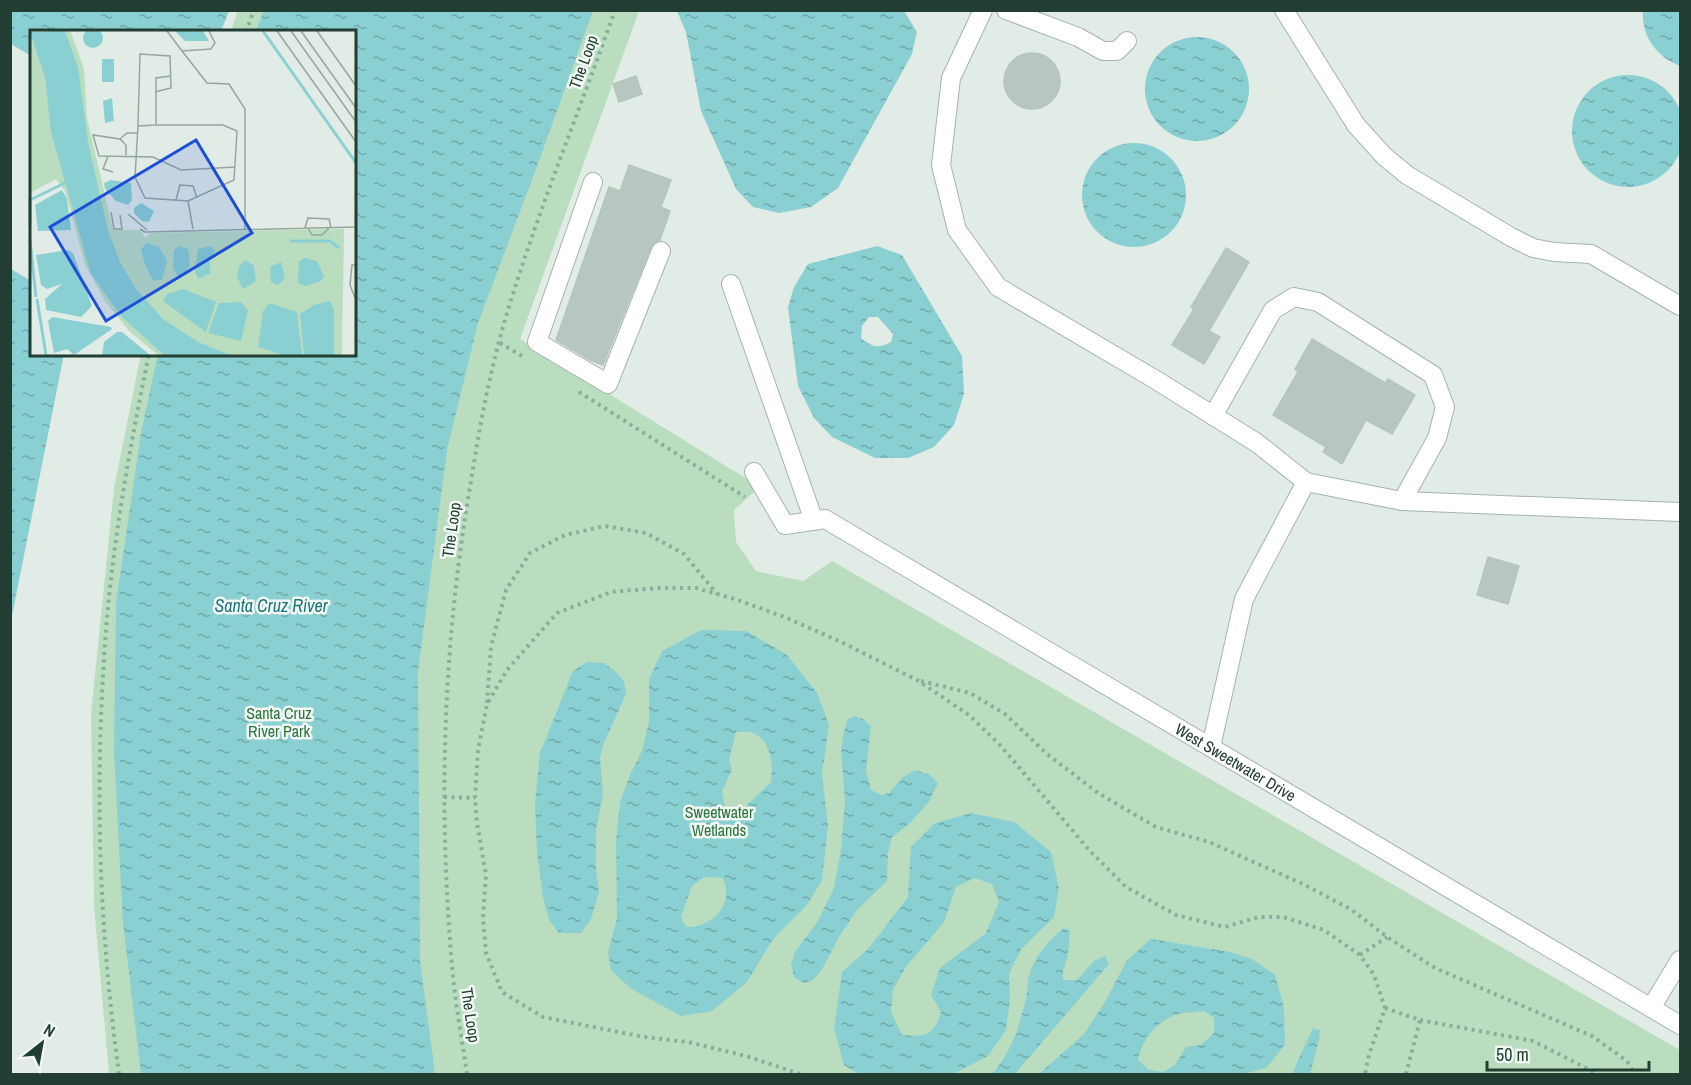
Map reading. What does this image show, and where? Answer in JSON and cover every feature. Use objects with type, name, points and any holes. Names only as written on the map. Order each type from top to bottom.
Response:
[{"type":"street","points":[[982,10],[951,78],[941,165],[957,230],[998,287],[1257,443],[1306,483],[1402,501],[1680,512]]},
{"type":"street","points":[[1006,10],[1078,38],[1103,51],[1117,51],[1127,41]]},
{"type":"street","points":[[1284,10],[1356,125],[1384,156],[1407,175],[1533,248],[1554,252],[1591,254],[1680,306]]},
{"type":"street","points":[[594,182],[537,342],[608,384],[661,251]]},
{"type":"street","points":[[731,284],[814,521]]},
{"type":"street","points":[[1213,416],[1273,310],[1294,297],[1318,302],[1432,375],[1445,407],[1437,438],[1402,501]]},
{"type":"street","name":"West Sweetwater Drive","points":[[754,472],[785,525],[825,519],[1680,1025]]},
{"type":"street","points":[[1211,747],[1244,599],[1306,483]]},
{"type":"street","points":[[1651,1008],[1680,960]]},
{"type":"path","points":[[247,30],[254,10]]},
{"type":"path","name":"The Loop","points":[[467,1074],[452,968],[444,797],[448,651],[463,523],[479,430],[508,311],[549,186],[615,10]]},
{"type":"path","points":[[500,343],[530,361]]},
{"type":"path","points":[[119,1074],[108,982],[100,865],[99,758],[103,676],[120,512],[149,356]]},
{"type":"path","points":[[570,386],[748,499]]},
{"type":"path","points":[[717,594],[684,554],[646,533],[605,526],[565,535],[530,553],[506,590],[491,647],[487,704],[478,750],[475,798],[486,875],[483,918],[486,952],[502,992],[543,1017],[644,1037],[688,1042],[746,1056],[800,1074]]},
{"type":"path","points":[[487,704],[507,670],[557,613],[610,592],[657,588],[696,588],[787,618],[918,680],[969,715],[1000,745],[1089,850],[1126,887],[1176,915],[1226,927],[1259,917],[1283,918],[1324,930],[1360,955],[1374,975],[1385,1008],[1365,1074]]},
{"type":"path","points":[[918,680],[970,693],[1005,714],[1047,754],[1098,794],[1156,827],[1209,842],[1303,884],[1352,910],[1387,937],[1435,968],[1592,1036],[1628,1062],[1635,1074]]},
{"type":"path","points":[[444,797],[475,798]]},
{"type":"path","points":[[1360,955],[1387,937]]},
{"type":"path","points":[[1385,1008],[1420,1020],[1533,1041],[1598,1074]]},
{"type":"path","points":[[1406,1074],[1420,1020]]},
{"type":"green space","points":[[238,10],[639,11],[520,339],[760,487],[734,510],[736,542],[756,571],[803,581],[832,561],[1680,1050],[1680,1074],[109,1074],[94,906],[91,714],[114,488],[141,356],[356,356],[356,30],[231,30]]},
{"type":"water","points":[[11,10],[229,10],[221,30],[30,30],[30,55],[11,44]]},
{"type":"water","name":"Santa Cruz River","points":[[264,10],[593,11],[478,323],[447,450],[418,671],[420,961],[435,1074],[141,1074],[123,923],[114,752],[116,603],[141,433],[158,356],[356,356],[356,30],[256,30]]},
{"type":"water","points":[[677,11],[904,11],[917,32],[912,54],[838,188],[811,207],[779,213],[753,207],[736,189],[701,111],[686,32]]},
{"type":"water","points":[[1643,11],[1680,11],[1680,66],[1664,57],[1652,44],[1645,29]]},
{"type":"water","points":[[1197,37],[1217,41],[1234,52],[1245,69],[1249,89],[1245,109],[1234,126],[1217,137],[1197,141],[1177,137],[1160,126],[1149,109],[1145,89],[1149,69],[1160,52],[1177,41]]},
{"type":"water","points":[[1628,75],[1649,80],[1667,92],[1679,110],[1684,131],[1679,152],[1667,170],[1649,182],[1628,187],[1607,182],[1589,170],[1577,152],[1572,131],[1577,110],[1589,92],[1607,80]]},
{"type":"water","points":[[1134,143],[1154,147],[1171,158],[1182,175],[1186,195],[1182,215],[1171,232],[1154,243],[1134,247],[1114,243],[1097,232],[1086,215],[1082,195],[1086,175],[1097,158],[1114,147]]},
{"type":"water","points":[[877,246],[902,255],[962,356],[964,394],[954,425],[934,447],[908,458],[875,458],[832,437],[814,418],[798,386],[788,307],[794,287],[808,264]],"holes":[[[869,317],[878,317],[893,334],[891,342],[882,346],[872,345],[861,338],[862,326]]]},
{"type":"water","points":[[11,269],[30,280],[30,356],[64,356],[11,621]]},
{"type":"water","points":[[701,630],[746,631],[786,654],[817,693],[829,725],[822,774],[828,826],[822,880],[807,905],[773,939],[747,982],[712,1011],[681,1016],[630,988],[611,970],[608,952],[617,919],[616,841],[620,802],[642,751],[649,722],[649,679],[662,651]],"holes":[[[736,732],[753,733],[765,743],[770,755],[771,782],[746,806],[725,807],[722,791],[732,770],[729,760]],[[704,877],[723,878],[726,888],[724,905],[713,919],[696,926],[686,927],[681,917],[692,886]]]},
{"type":"water","points":[[587,662],[604,663],[615,671],[624,681],[626,694],[600,757],[603,795],[596,829],[596,870],[599,892],[591,919],[581,933],[559,933],[549,920],[543,897],[537,852],[535,804],[540,753],[573,671]]},
{"type":"water","points":[[855,716],[871,726],[866,770],[871,790],[881,795],[889,793],[903,777],[916,770],[930,775],[938,783],[929,802],[909,824],[892,837],[888,853],[887,881],[856,911],[821,971],[812,981],[803,983],[794,977],[791,964],[795,952],[818,921],[834,888],[841,850],[845,801],[841,750],[848,719]]},
{"type":"water","points":[[971,813],[1014,822],[1051,852],[1059,888],[1054,917],[1021,949],[1009,974],[1010,1000],[1006,1030],[988,1056],[953,1074],[859,1074],[844,1065],[834,1028],[842,972],[869,948],[908,897],[911,847],[935,823]],"holes":[[[975,878],[992,884],[999,902],[986,933],[940,968],[931,995],[941,1012],[935,1026],[923,1035],[902,1035],[891,1012],[893,990],[905,968],[944,922],[956,887]]]},
{"type":"water","points":[[1064,928],[1070,931],[1063,980],[1077,980],[1094,961],[1105,956],[1109,964],[1015,1074],[992,1074],[1009,1048],[1017,1029],[1033,965],[1053,937]]},
{"type":"water","points":[[1151,939],[1230,952],[1252,959],[1275,975],[1284,1007],[1285,1045],[1266,1068],[1244,1074],[1039,1074],[1084,1034],[1105,1002],[1127,960]],"holes":[[[1204,1011],[1214,1018],[1214,1033],[1201,1045],[1186,1047],[1175,1065],[1163,1072],[1149,1070],[1138,1060],[1147,1038],[1164,1020],[1179,1014]]]},
{"type":"water","points":[[1313,1028],[1320,1030],[1310,1074],[1292,1074]]},
{"type":"building","points":[[1026,53],[1038,53],[1052,61],[1060,75],[1058,92],[1052,101],[1038,109],[1026,109],[1009,97],[1004,87],[1004,75],[1016,58]]},
{"type":"building","points":[[636,76],[642,94],[619,102],[613,84]]},
{"type":"building","points":[[629,165],[671,180],[661,207],[670,211],[660,240],[651,247],[603,365],[556,340],[609,187],[620,191]]},
{"type":"building","points":[[1226,248],[1249,262],[1209,331],[1220,337],[1204,364],[1172,345],[1194,309],[1191,307]]},
{"type":"building","points":[[1312,339],[1385,383],[1388,379],[1415,395],[1392,434],[1366,420],[1342,464],[1323,452],[1326,447],[1273,415],[1298,372],[1295,369]]},
{"type":"building","points":[[1488,557],[1519,566],[1508,604],[1477,595]]},
{"type":"park label","name":"Santa Cruz River Park","points":[[279,722]]},
{"type":"park label","name":"Sweetwater Wetlands","points":[[719,821]]}]
